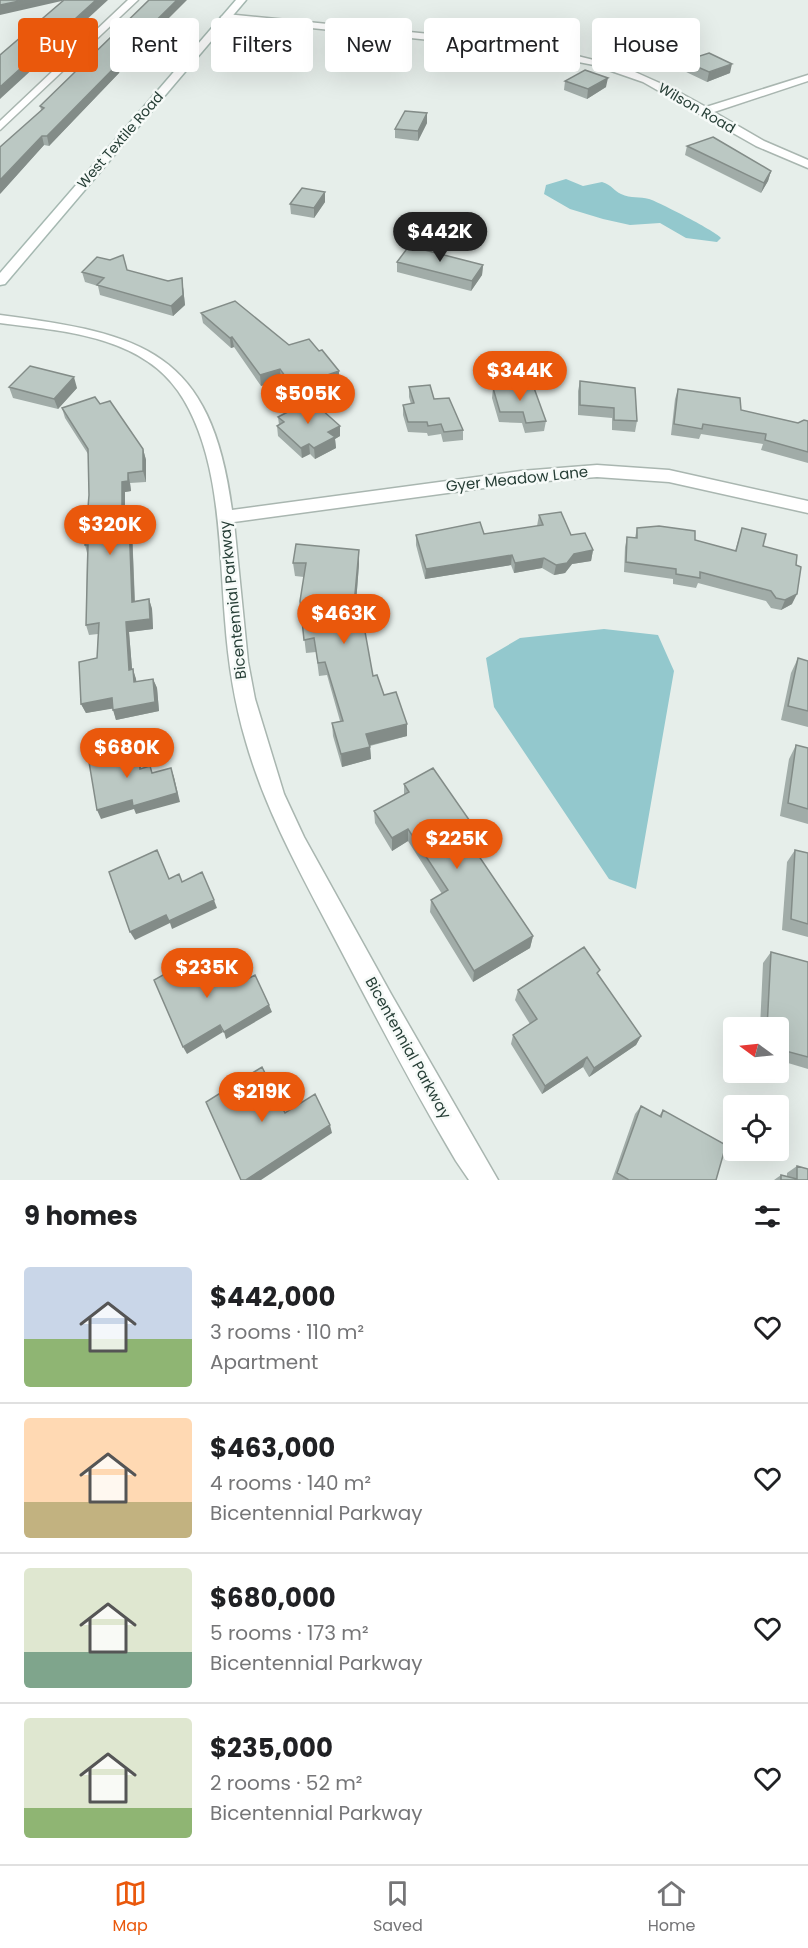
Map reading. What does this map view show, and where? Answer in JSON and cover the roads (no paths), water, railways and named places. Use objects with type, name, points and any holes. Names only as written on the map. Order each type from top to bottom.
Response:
[{"type":"street","points":[[2,123],[133,0]]},
{"type":"street","name":"West Textile Road","points":[[0,281],[241,0]]},
{"type":"street","name":"Wilson Road","points":[[226,17],[512,45],[568,55],[640,76],[706,111],[757,143],[808,164]]},
{"type":"street","points":[[706,111],[808,78]]},
{"type":"street","name":"Bicentennial Parkway","points":[[0,319],[68,327],[124,344],[159,363],[183,386],[199,411],[218,471],[230,566],[235,639],[245,701],[279,807],[388,1015],[484,1180]]},
{"type":"street","name":"Gyer Meadow Lane","points":[[224,517],[520,477],[597,471],[669,476],[808,507]]},
{"type":"water","points":[[566,179],[583,186],[602,182],[625,196],[649,199],[687,217],[721,238],[717,242],[686,238],[660,223],[630,225],[603,219],[570,209],[544,194],[546,185]]},
{"type":"water","points":[[604,629],[658,635],[674,671],[636,889],[609,879],[494,707],[486,658],[520,638]]}]
